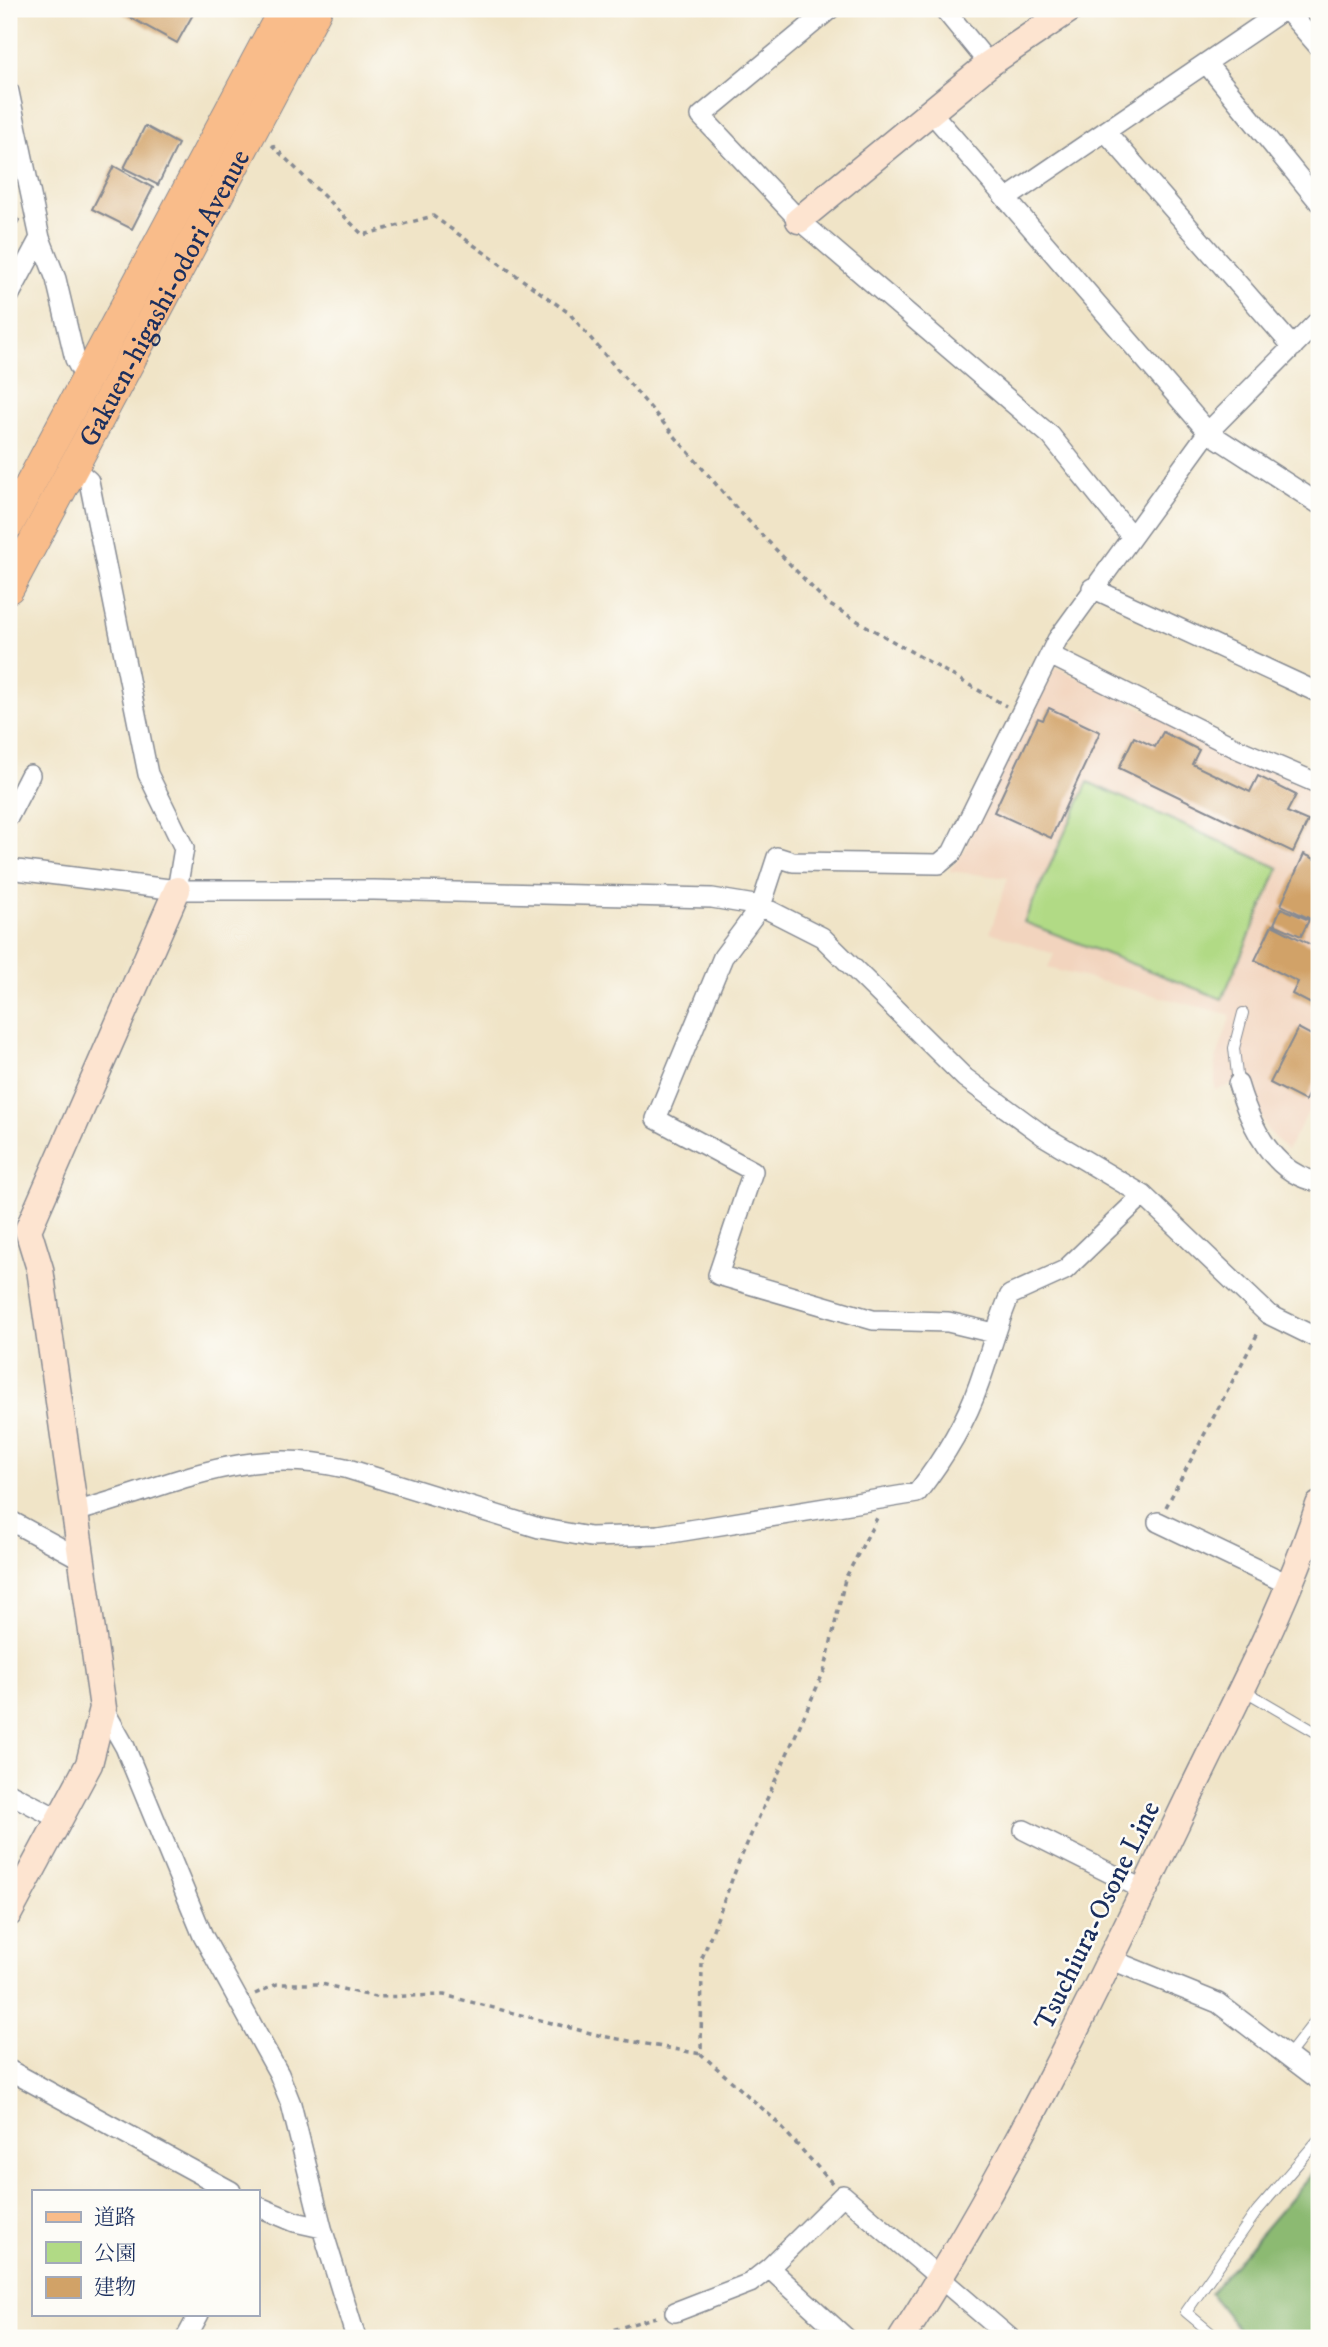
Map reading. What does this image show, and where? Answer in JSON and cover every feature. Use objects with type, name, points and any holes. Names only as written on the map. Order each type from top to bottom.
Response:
[{"type":"main road","name":"Gakuen-higashi-odori Avenue","points":[[9,524],[284,9]]},
{"type":"main road","name":"Gakuen-higashi-odori Avenue","points":[[9,588],[317,9]]},
{"type":"street","points":[[830,9],[701,116],[799,220],[1051,436],[1131,536]]},
{"type":"street","points":[[944,9],[989,64]]},
{"type":"street","points":[[799,220],[989,64],[1070,9]]},
{"type":"street","points":[[1006,199],[1286,9],[1319,47]]},
{"type":"street","points":[[1206,63],[1319,202]]},
{"type":"street","points":[[9,92],[40,238],[56,279],[75,359],[86,380]]},
{"type":"street","points":[[931,112],[1208,432],[1319,504]]},
{"type":"street","points":[[1105,132],[1293,347]]},
{"type":"street","points":[[9,294],[40,238]]},
{"type":"street","points":[[994,1333],[948,1322],[873,1320],[718,1275],[753,1171],[656,1119],[723,957],[761,906],[777,857],[793,862],[939,864],[952,853],[1050,654],[1092,588],[1208,432],[1319,320]]},
{"type":"street","points":[[74,468],[89,481],[148,774],[184,848],[177,890],[18,1225],[40,1269],[79,1558],[103,1708],[125,1747],[203,1936],[279,2074],[291,2104],[322,2228],[356,2338]]},
{"type":"street","points":[[1092,588],[1319,693]]},
{"type":"street","points":[[1050,654],[1238,749],[1319,784]]},
{"type":"street","points":[[9,816],[30,775]]},
{"type":"street","points":[[9,869],[177,890],[374,890],[712,898],[761,906],[822,937],[965,1077],[1044,1136],[1143,1195],[1268,1314],[1319,1339]]},
{"type":"street","points":[[1238,1084],[1245,1106],[1269,1150],[1289,1172],[1319,1182]]},
{"type":"street","points":[[74,1512],[213,1468],[271,1459],[315,1461],[345,1468],[539,1528],[590,1536],[659,1535],[917,1493],[936,1468],[979,1385],[994,1333],[1010,1295],[1065,1270],[1143,1195]]},
{"type":"street","name":"Tsuchiura-Osone Line","points":[[902,2338],[941,2278],[1004,2165],[1112,1960],[1290,1585],[1319,1505]]},
{"type":"street","points":[[9,1520],[79,1558]]},
{"type":"street","points":[[1158,1522],[1290,1585]]},
{"type":"street","points":[[9,1913],[89,1764],[103,1708]]},
{"type":"street","points":[[9,1793],[59,1819]]},
{"type":"street","points":[[1024,1830],[1144,1891]]},
{"type":"street","points":[[1112,1960],[1218,2003],[1319,2080]]},
{"type":"street","points":[[9,2070],[229,2190]]},
{"type":"street","points":[[675,2312],[750,2283],[769,2268],[843,2195],[1010,2338]]},
{"type":"street","points":[[259,2207],[295,2222],[322,2228]]},
{"type":"street","points":[[769,2268],[846,2338]]},
{"type":"street","points":[[186,2338],[198,2316]]},
{"type":"lane","points":[[1238,1084],[1234,1048],[1243,1013]]},
{"type":"lane","points":[[1242,1689],[1319,1734]]},
{"type":"lane","points":[[1288,2056],[1319,2016]]},
{"type":"lane","points":[[1217,2338],[1186,2312],[1257,2211],[1319,2139]]},
{"type":"path","points":[[268,140],[363,234],[433,216],[569,313],[739,511],[828,604],[1020,713]]},
{"type":"path","points":[[1158,1522],[1268,1314]]},
{"type":"path","points":[[701,2054],[702,1958],[738,1864],[825,1669],[845,1579],[886,1500]]},
{"type":"path","points":[[240,2001],[277,1984],[322,1984],[375,1997],[444,1996],[602,2036],[701,2054],[773,2118],[843,2195]]},
{"type":"path","points":[[585,2338],[675,2312]]},
{"type":"shaded area","points":[[1056,667],[1319,793],[1319,1093],[1287,1150],[1267,1130],[1247,1081],[1215,1090],[1215,1063],[1231,1015],[1048,968],[1054,954],[990,932],[1008,878],[949,871],[965,850],[972,831]]},
{"type":"green space","points":[[1088,782],[1279,868],[1222,999],[1024,922]]},
{"type":"green space","points":[[1317,2168],[1319,2338],[1250,2338],[1238,2329],[1210,2293]]},
{"type":"building","points":[[125,9],[196,9],[177,43],[122,13]]},
{"type":"building","points":[[145,126],[178,144],[158,185],[124,168]]},
{"type":"building","points":[[114,166],[153,188],[132,229],[92,209]]},
{"type":"building","points":[[9,214],[19,220],[9,238]]},
{"type":"building","points":[[1049,708],[1100,732],[1051,838],[994,812],[1038,718],[1043,720]]},
{"type":"building","points":[[1163,732],[1199,750],[1192,764],[1250,792],[1258,776],[1296,795],[1287,812],[1308,821],[1293,852],[1119,768],[1134,737],[1155,747]]},
{"type":"building","points":[[1304,854],[1319,861],[1319,923],[1281,905]]},
{"type":"building","points":[[1281,908],[1309,920],[1301,936],[1274,924]]},
{"type":"building","points":[[1272,925],[1315,947],[1319,938],[1319,1008],[1292,994],[1298,982],[1255,960]]},
{"type":"building","points":[[1298,1028],[1319,1039],[1319,1073],[1305,1101],[1270,1083]]}]
